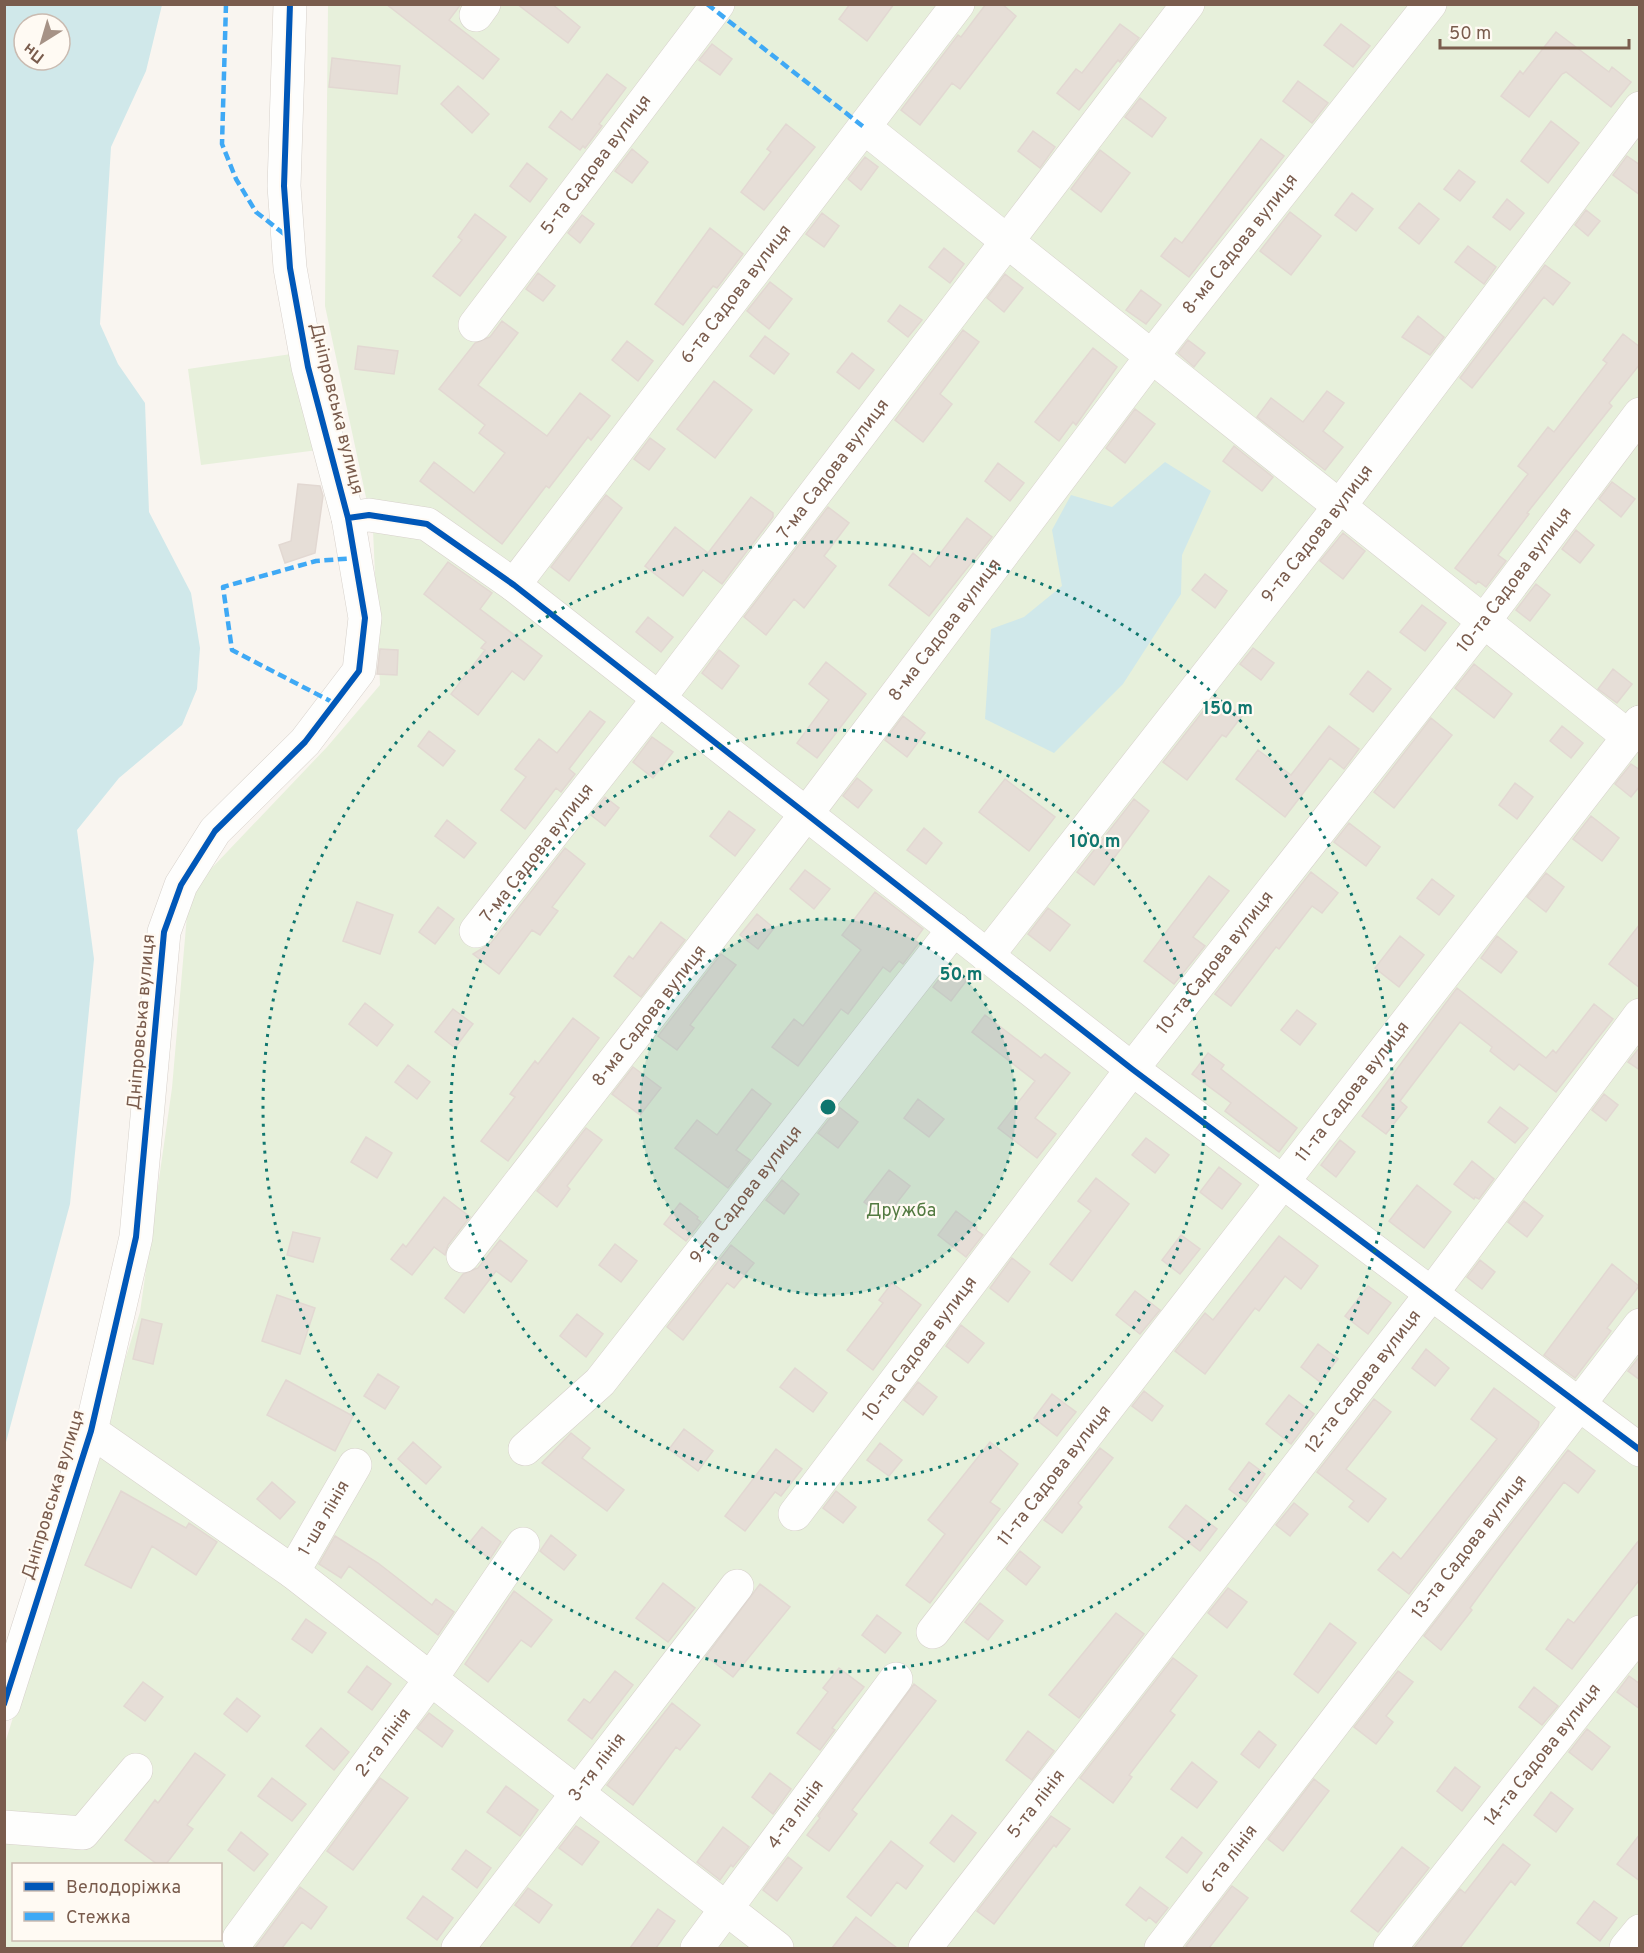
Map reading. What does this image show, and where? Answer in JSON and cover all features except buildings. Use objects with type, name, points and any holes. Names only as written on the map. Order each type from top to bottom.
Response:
[{"type":"street","name":"Дніпровська вулиця","points":[[4,1704],[92,1431],[136,1237],[164,932],[181,885],[215,831],[305,742],[359,671],[365,618],[348,518],[308,367],[290,268],[284,186],[290,4]]},
{"type":"street","name":"5-та Садова вулиця","points":[[475,325],[718,4]]},
{"type":"street","name":"6-та Садова вулиця","points":[[514,585],[958,4]]},
{"type":"street","name":"7-ма Садова вулиця","points":[[476,931],[659,698],[1006,239],[1188,4]]},
{"type":"street","name":"8-ма Садова вулиця","points":[[463,1257],[807,813],[1152,356],[1430,4]]},
{"type":"street","name":"9-та Садова вулиця","points":[[987,956],[1339,507],[1640,108]]},
{"type":"street","points":[[865,128],[1484,621],[1634,729]]},
{"type":"street","name":"10-та Садова вулиця","points":[[795,1514],[1132,1070],[1484,621],[1640,414]]},
{"type":"street","points":[[348,518],[369,515],[427,524],[514,585],[1132,1070],[1285,1182],[1640,1450]]},
{"type":"street","name":"11-та Садова вулиця","points":[[933,1632],[1285,1182],[1634,729]]},
{"type":"street","name":"9-та Садова вулиця","points":[[525,1449],[600,1382],[954,929]]},
{"type":"street","name":"12-та Садова вулиця","points":[[1148,1660],[1432,1293],[1640,1015]]},
{"type":"street","name":"13-та Садова вулиця","points":[[1298,1769],[1640,1325]]},
{"type":"street","points":[[92,1431],[293,1572],[777,1948]]},
{"type":"street","name":"1-ша лінія","points":[[293,1572],[356,1465]]},
{"type":"street","name":"2-га лінія","points":[[239,1938],[430,1680],[523,1544]]},
{"type":"street","name":"3-тя лінія","points":[[458,1948],[737,1586]]},
{"type":"street","name":"14-та Садова вулиця","points":[[1390,1948],[1640,1632]]},
{"type":"street","name":"5-та лінія","points":[[925,1948],[1148,1660]]},
{"type":"street","name":"4-та лінія","points":[[697,1948],[896,1679]]},
{"type":"street","name":"6-та лінія","points":[[1161,1948],[1298,1769]]},
{"type":"street","points":[[4,1827],[83,1833],[136,1770]]},
{"type":"street","points":[[1626,1948],[1640,1931]]},
{"type":"green space","name":"Дружба","points":[[328,5],[1639,5],[1639,1948],[5,1948],[5,1743],[140,1312],[172,1088],[189,892],[327,747],[380,685],[373,530],[325,306]]},
{"type":"green space","points":[[298,353],[318,450],[201,465],[188,369]]},
{"type":"water","points":[[5,4],[162,5],[146,71],[111,147],[100,324],[118,364],[145,403],[149,512],[191,593],[200,648],[197,689],[182,725],[119,778],[77,830],[94,959],[70,1204],[5,1446]]},
{"type":"water","points":[[1165,462],[1211,491],[1182,555],[1181,594],[1123,684],[1054,753],[985,719],[991,629],[1024,617],[1062,586],[1052,530],[1071,495],[1112,507]]},
{"type":"marked path","points":[[226,4],[222,144],[236,179],[256,212],[288,237]]},
{"type":"marked path","points":[[707,4],[865,128]]},
{"type":"marked path","points":[[334,703],[232,650],[223,587],[316,561],[355,558]]},
{"type":"cycle path","points":[[4,1704],[91,1431],[136,1237],[164,932],[181,885],[215,831],[305,742],[359,671],[365,618],[348,518],[308,367],[290,268],[284,186],[290,4]]},
{"type":"cycle path","points":[[348,518],[369,515],[427,524],[514,585],[1132,1069],[1640,1450]]}]
